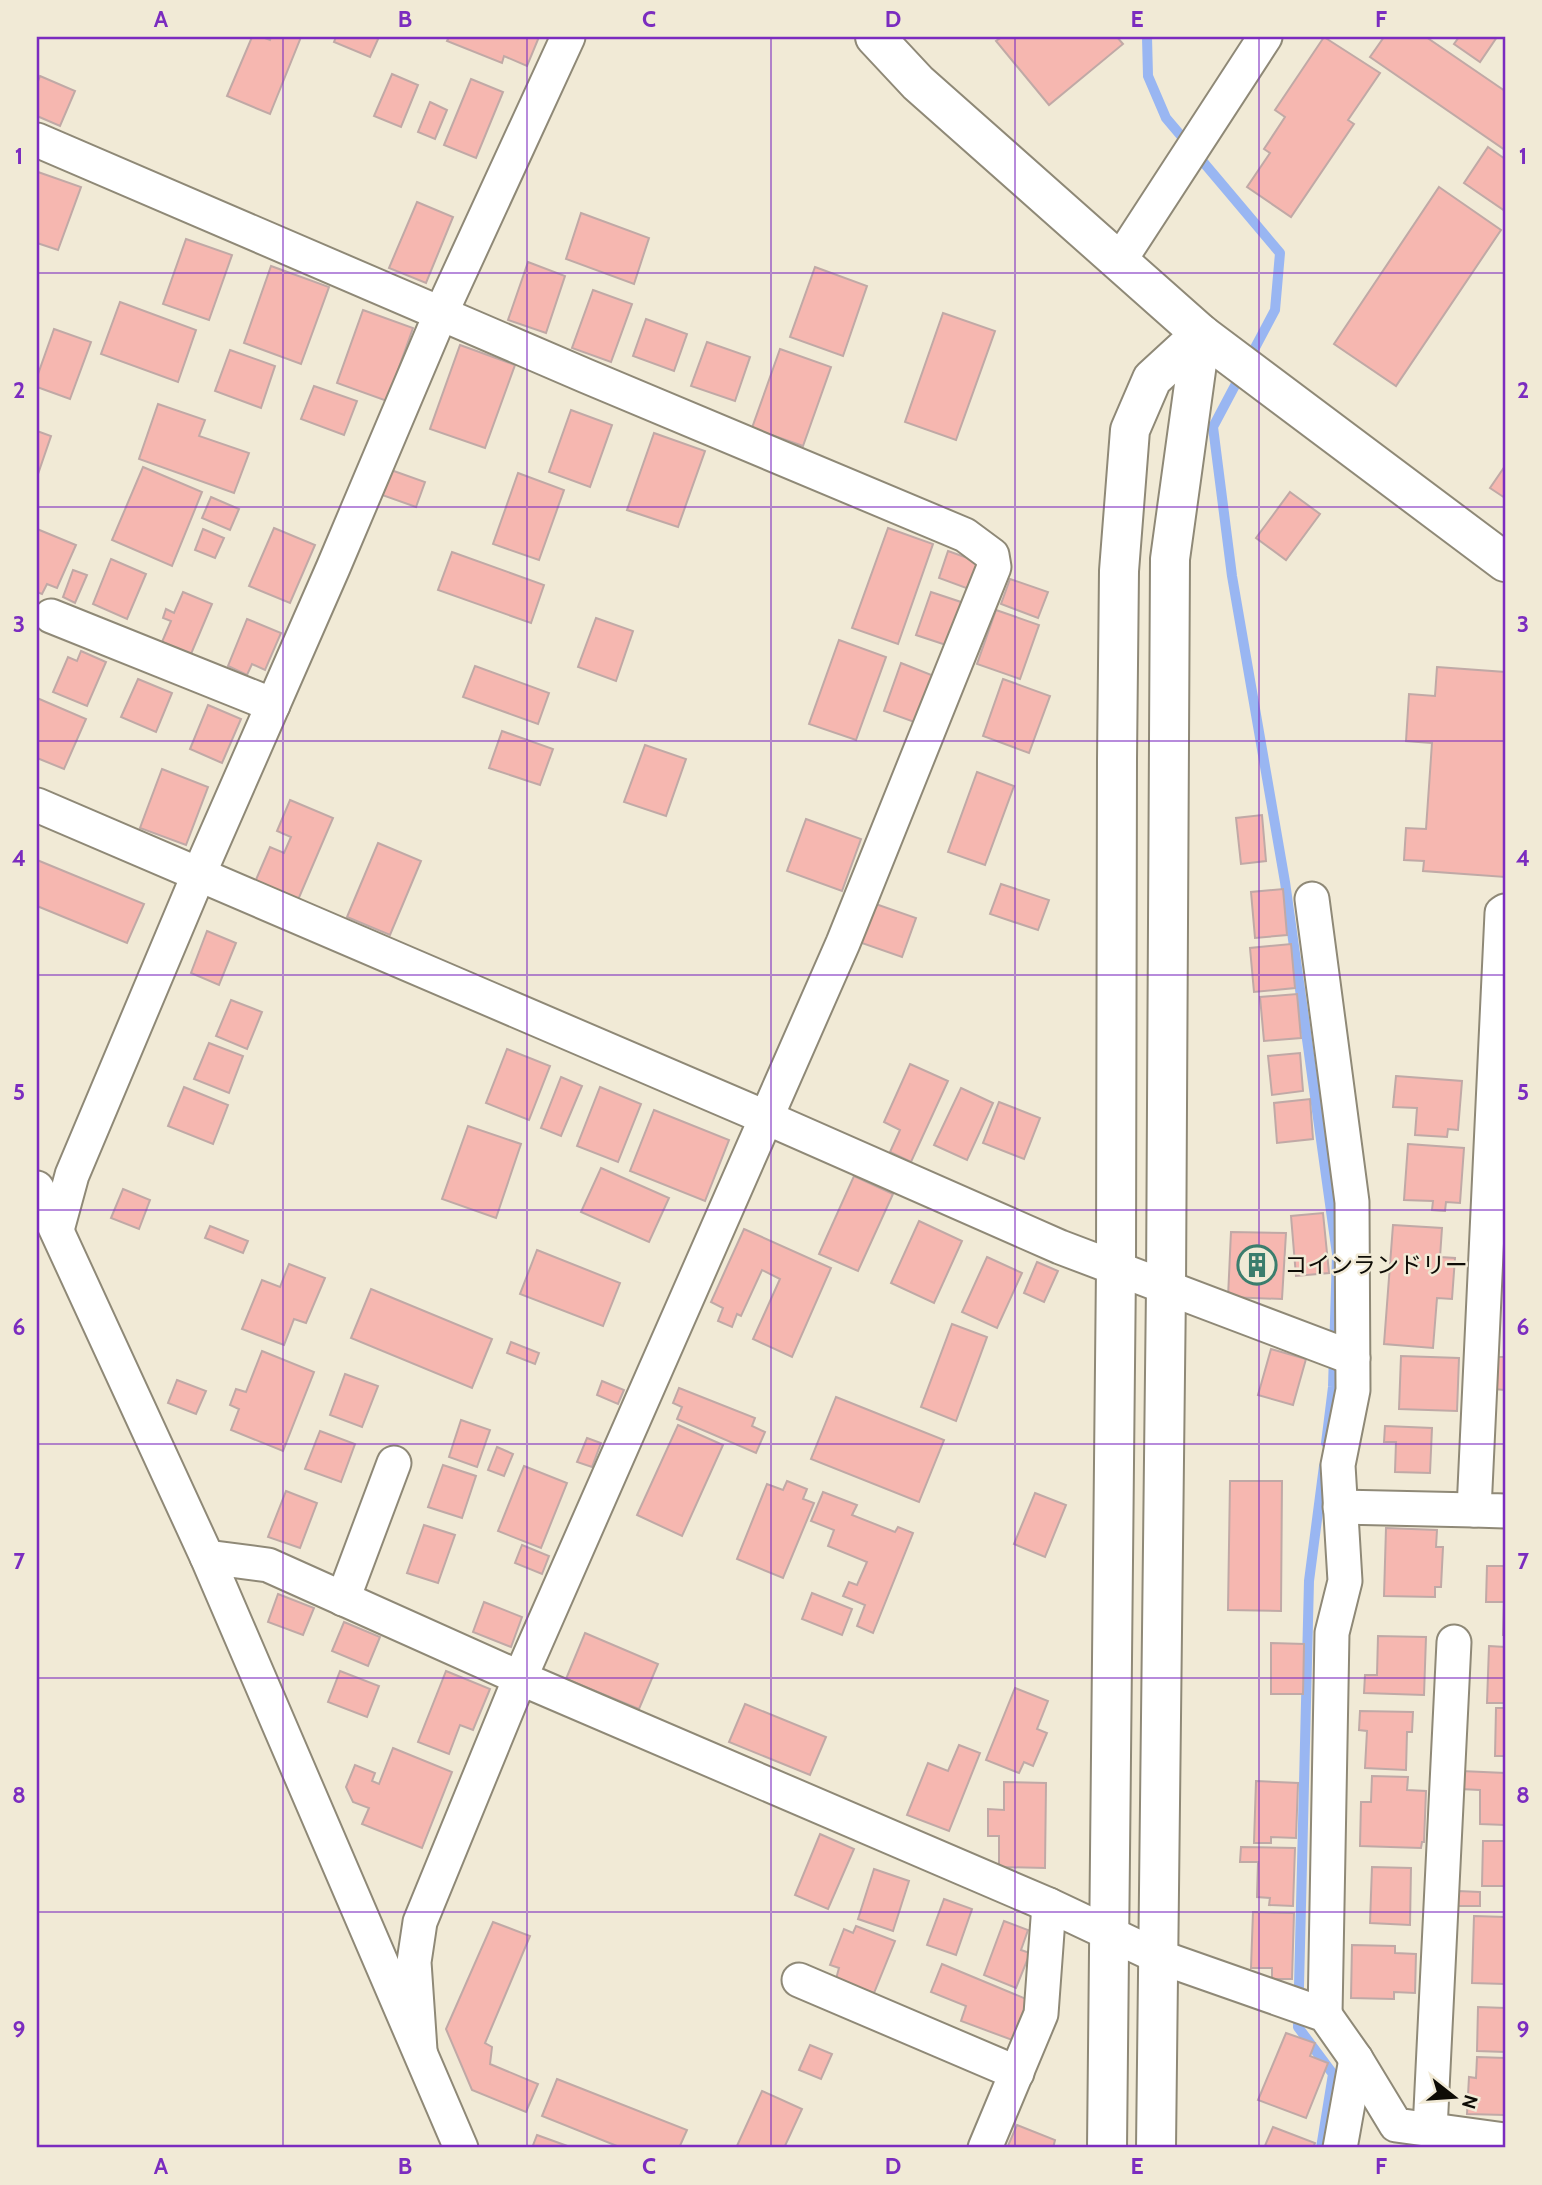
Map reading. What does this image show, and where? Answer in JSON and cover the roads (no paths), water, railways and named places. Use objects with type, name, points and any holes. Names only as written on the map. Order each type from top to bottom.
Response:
[{"type":"street","points":[[57,1230],[72,1175],[198,876],[441,313],[568,37]]},
{"type":"street","points":[[875,37],[918,83],[1201,334],[1505,562]]},
{"type":"street","points":[[1120,260],[1265,37]]},
{"type":"street","points":[[37,140],[277,245],[965,535],[992,555],[994,567],[848,931],[520,1678],[420,1922],[414,1962],[420,2050]]},
{"type":"street","points":[[1107,2148],[1116,1268],[1116,759],[1119,571],[1130,430],[1152,379],[1201,334]]},
{"type":"street","points":[[1156,2148],[1166,1288],[1170,559],[1201,334]]},
{"type":"street","points":[[51,616],[273,705]]},
{"type":"street","points":[[37,805],[768,1118],[1060,1247],[1353,1358]]},
{"type":"street","points":[[1312,900],[1352,1202],[1353,1390],[1338,1465],[1345,1581],[1332,1633],[1325,2015]]},
{"type":"street","points":[[1340,1507],[1490,1510],[1502,913],[1505,911]]},
{"type":"street","points":[[37,1188],[207,1557],[461,2148]]},
{"type":"street","points":[[343,1599],[394,1462]]},
{"type":"street","points":[[207,1557],[268,1565],[520,1678],[1049,1905],[1157,1956],[1325,2015],[1356,2059],[1396,2125],[1496,2143]]},
{"type":"street","points":[[1430,2130],[1454,1642]]},
{"type":"street","points":[[985,2148],[1041,2014],[1049,1905]]},
{"type":"street","points":[[799,1980],[1017,2073]]},
{"type":"street","points":[[1340,2148],[1356,2059]]},
{"type":"waterway","points":[[1147,37],[1148,76],[1166,118],[1280,253],[1275,310],[1213,427],[1232,576],[1285,882],[1337,1254],[1333,1387],[1326,1443]]},
{"type":"waterway","points":[[1321,2148],[1333,2074],[1298,2027],[1309,1581],[1324,1466]]},
{"type":"place","name":"コインランドリー","points":[[1257,1265]]}]
